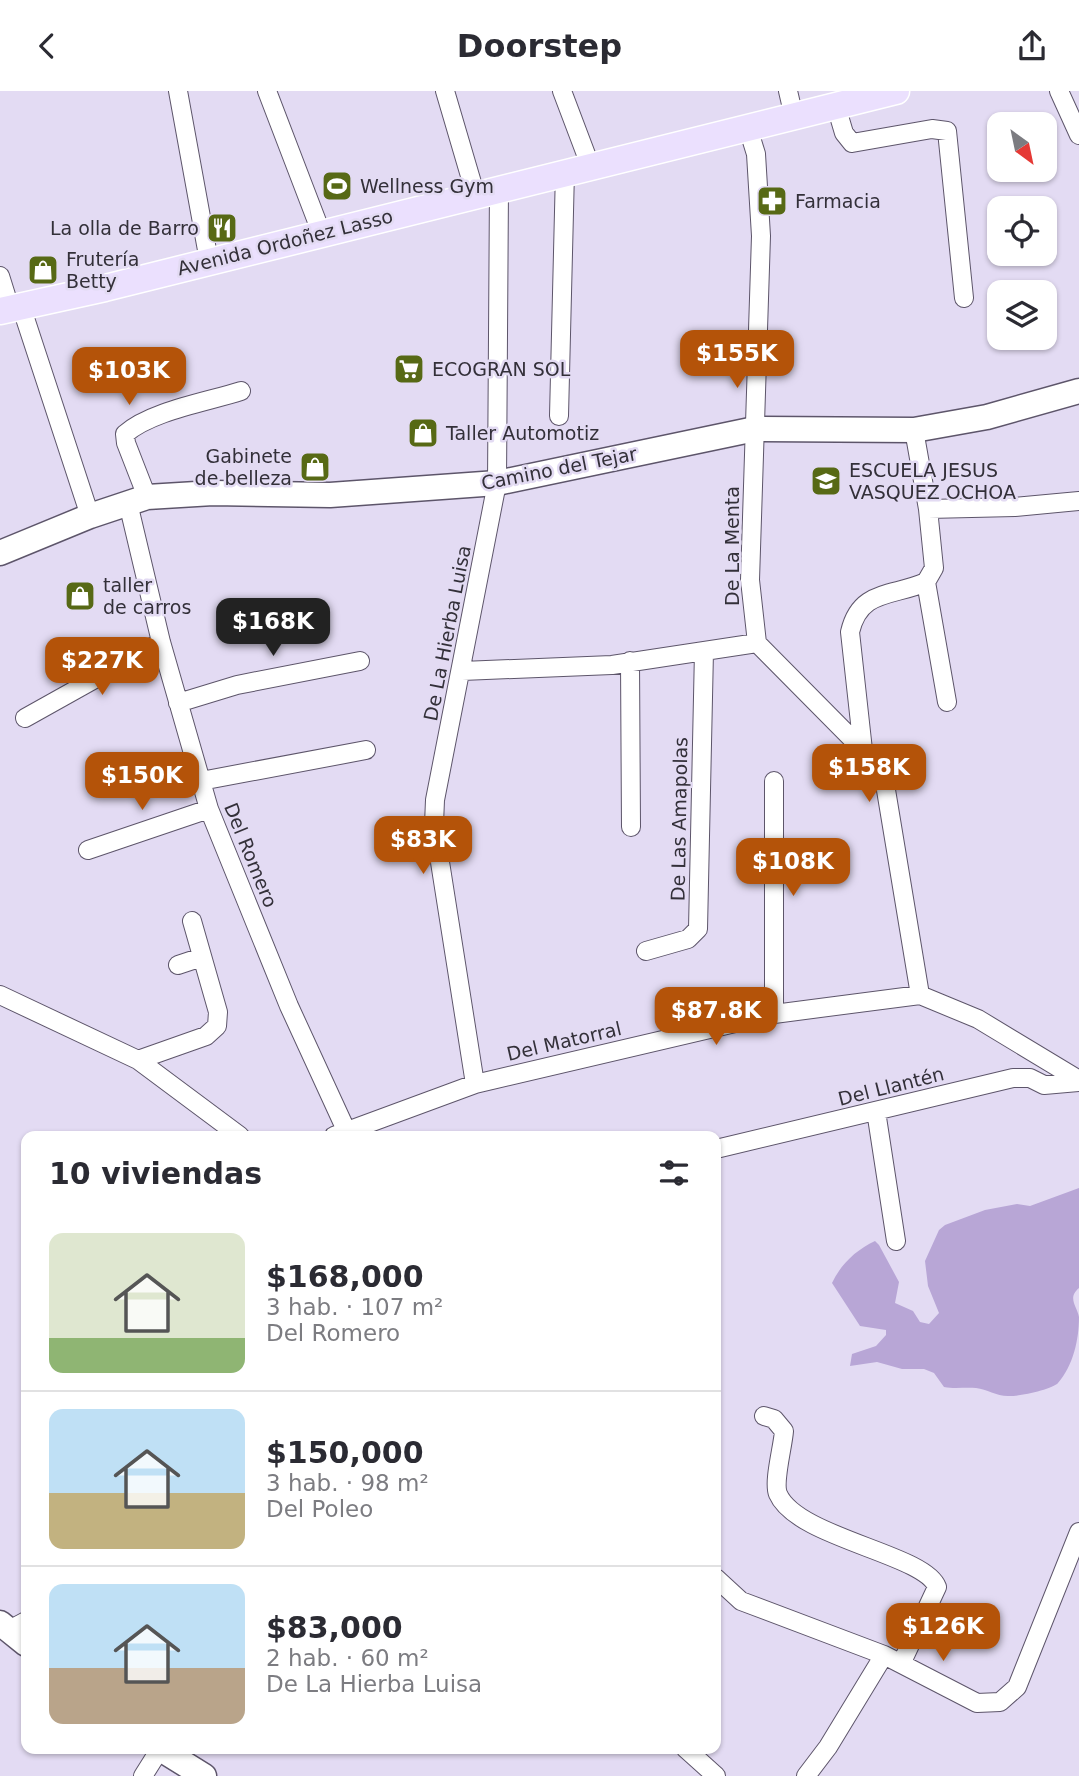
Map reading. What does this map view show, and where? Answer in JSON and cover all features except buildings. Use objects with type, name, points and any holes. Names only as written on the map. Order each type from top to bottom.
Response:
[{"type":"main road","name":"Avenida Ordoñez Lasso","points":[[10,308],[895,91]]},
{"type":"street","points":[[178,91],[209,261]]},
{"type":"street","points":[[267,91],[321,232]]},
{"type":"street","name":"De La Hierba Luisa","points":[[445,91],[487,190],[497,483],[435,800],[434,824],[475,1084]]},
{"type":"street","points":[[558,416],[577,168],[562,91]]},
{"type":"street","points":[[788,91],[794,117]]},
{"type":"street","points":[[1059,91],[1079,135]]},
{"type":"street","points":[[836,106],[844,133],[852,143],[932,129],[947,131],[964,298]]},
{"type":"street","name":"De La Menta","points":[[748,128],[757,154],[761,236],[750,580],[757,643]]},
{"type":"street","points":[[0,276],[90,516]]},
{"type":"street","name":"Del Romero","points":[[241,391],[135,425],[125,434],[126,443],[161,642],[209,809],[339,1131]]},
{"type":"street","name":"Camino del Tejar","points":[[0,553],[137,500],[214,492],[330,495],[497,483],[755,429],[914,430],[987,417],[1079,391]]},
{"type":"street","points":[[914,430],[928,509],[934,568],[926,582],[947,702]]},
{"type":"street","points":[[928,509],[1015,507],[1079,501]]},
{"type":"street","points":[[863,750],[850,632],[854,614],[865,603],[881,595],[926,582]]},
{"type":"street","points":[[25,718],[161,642]]},
{"type":"street","points":[[462,671],[630,661],[757,643],[863,750],[885,784],[920,995]]},
{"type":"street","name":"De Las Amapolas","points":[[646,951],[688,939],[698,929],[704,651]]},
{"type":"street","points":[[178,702],[237,685],[360,661]]},
{"type":"street","points":[[630,661],[632,827]]},
{"type":"street","points":[[201,781],[366,750]]},
{"type":"street","points":[[774,781],[774,1014]]},
{"type":"street","points":[[88,850],[209,809]]},
{"type":"street","points":[[138,1061],[206,1035],[217,1026],[218,1012],[192,921]]},
{"type":"street","points":[[178,965],[202,957]]},
{"type":"street","points":[[0,995],[138,1061],[233,1131]]},
{"type":"street","name":"Del Matorral","points":[[346,1131],[475,1084],[774,1014],[920,995],[978,1019],[1078,1081]]},
{"type":"street","name":"Del Llantén","points":[[721,1148],[1013,1078],[1030,1078],[1044,1085],[1078,1081]]},
{"type":"street","points":[[876,1111],[896,1241]]},
{"type":"street","points":[[764,1416],[774,1419],[784,1430],[777,1486],[783,1502],[841,1538],[920,1569],[933,1578],[937,1587],[902,1662]]},
{"type":"street","points":[[721,1583],[741,1601],[902,1662],[977,1703],[1000,1702],[1017,1686],[1079,1532]]},
{"type":"street","points":[[806,1776],[828,1747],[884,1655]]},
{"type":"street","points":[[143,1776],[157,1754]]},
{"type":"street","points":[[168,1754],[204,1776]]},
{"type":"street","points":[[692,1754],[716,1776]]},
{"type":"shaded area","points":[[1079,1188],[1079,1288],[1073,1299],[1079,1317],[1078,1335],[1071,1361],[1058,1383],[1035,1392],[1004,1396],[976,1388],[944,1387],[934,1373],[924,1369],[902,1369],[877,1362],[850,1366],[852,1354],[876,1346],[886,1335],[886,1330],[860,1326],[832,1283],[855,1253],[875,1241],[899,1282],[895,1303],[913,1311],[920,1322],[929,1324],[939,1313],[928,1286],[925,1261],[939,1230],[945,1225],[985,1210],[1017,1204],[1030,1206]]},
{"type":"place","name":"Wellness Gym","points":[[337,186]]},
{"type":"place","name":"Farmacia","points":[[772,201]]},
{"type":"place","name":"La olla de Barro","points":[[222,228]]},
{"type":"place","name":"Frutería Betty","points":[[43,270]]},
{"type":"place","name":"ECOGRAN SOL","points":[[409,369]]},
{"type":"place","name":"Taller Automotiz","points":[[423,433]]},
{"type":"place","name":"Gabinete de belleza","points":[[315,467]]},
{"type":"place","name":"ESCUELA JESUS VASQUEZ OCHOA","points":[[826,481]]},
{"type":"place","name":"taller de carros","points":[[80,596]]}]
